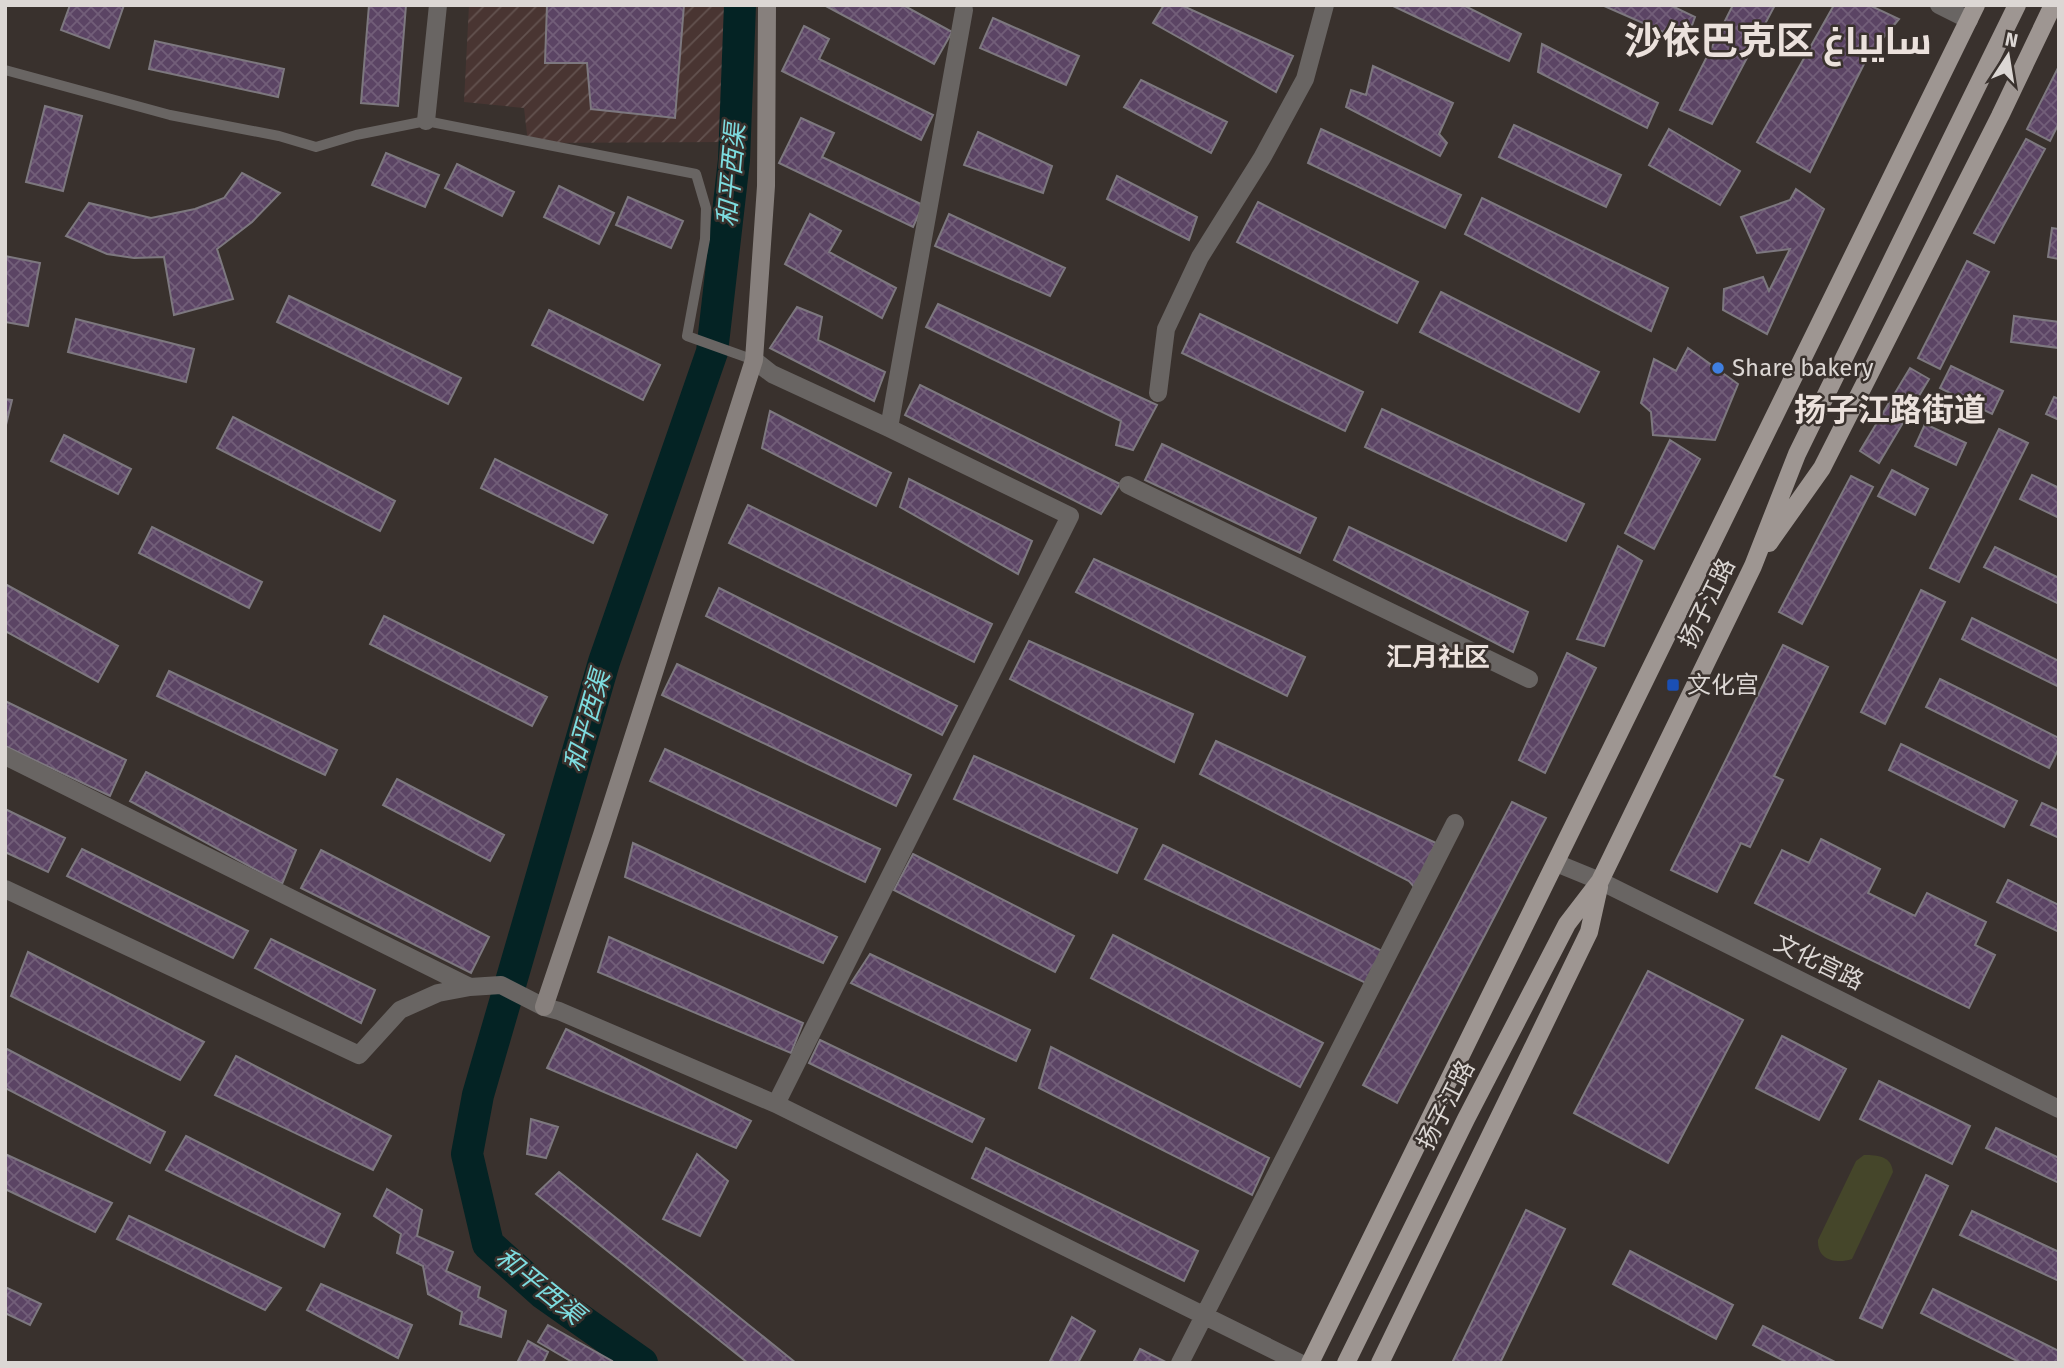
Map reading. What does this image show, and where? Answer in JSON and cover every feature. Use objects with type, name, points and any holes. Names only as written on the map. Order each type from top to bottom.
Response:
[{"type":"main road","name":"扬子江路","points":[[1346,1363],[1466,1119],[1567,924],[1600,881],[1753,566],[1797,454],[2017,5]]},
{"type":"main road","points":[[1753,566],[1822,468],[2000,116],[2053,5]]},
{"type":"main road","name":"扬子江路","points":[[1310,1363],[1973,13]]},
{"type":"main road","points":[[1380,1363],[1590,932],[1600,881]]},
{"type":"street","points":[[426,121],[438,5]]},
{"type":"street","points":[[543,1007],[602,835],[753,359],[766,186],[768,5]]},
{"type":"street","points":[[1158,393],[1166,329],[1199,257],[1262,158],[1305,79],[1325,5]]},
{"type":"street","points":[[1938,5],[1973,13]]},
{"type":"street","points":[[889,428],[964,10]]},
{"type":"street","points":[[753,359],[772,374],[1070,516],[776,1104]]},
{"type":"street","points":[[1128,485],[1530,679]]},
{"type":"street","points":[[5,756],[470,987]]},
{"type":"street","points":[[1180,1363],[1455,823]]},
{"type":"street","name":"文化宫路","points":[[1556,863],[1600,881],[2059,1109]]},
{"type":"street","points":[[5,890],[359,1055],[400,1010],[438,993],[501,985],[543,1007],[559,1011],[776,1104],[1300,1363]]},
{"type":"lane","points":[[5,70],[170,115],[279,136],[316,147],[356,135],[426,121],[696,174],[706,208],[705,229],[687,336],[753,359]]},
{"type":"shaded area","points":[[469,5],[731,5],[727,142],[528,143],[524,108],[464,102]]},
{"type":"green space","points":[[1864,1155],[1879,1156],[1887,1160],[1893,1172],[1852,1259],[1834,1261],[1824,1257],[1818,1240],[1856,1161]]},
{"type":"building","points":[[70,5],[124,5],[109,48],[61,30]]},
{"type":"building","points":[[369,5],[406,5],[398,106],[361,103]]},
{"type":"building","points":[[547,5],[684,5],[675,118],[591,109],[587,63],[545,63]]},
{"type":"building","points":[[824,5],[903,5],[952,32],[934,64]]},
{"type":"building","points":[[1164,5],[1181,5],[1293,56],[1276,92],[1153,23]]},
{"type":"building","points":[[1391,5],[1463,5],[1521,34],[1509,61]]},
{"type":"building","points":[[1602,5],[1670,5],[1695,17],[1686,42]]},
{"type":"building","points":[[1733,5],[1775,5],[1712,124],[1680,110]]},
{"type":"building","points":[[1834,5],[1869,5],[1899,19],[1868,56],[1810,172],[1757,142]]},
{"type":"building","points":[[993,18],[1079,56],[1066,85],[980,48]]},
{"type":"building","points":[[804,26],[829,39],[819,59],[933,115],[921,140],[782,71]]},
{"type":"building","points":[[155,41],[284,69],[278,97],[149,69]]},
{"type":"building","points":[[1542,44],[1658,103],[1647,128],[1538,72]]},
{"type":"building","points":[[1373,66],[1453,103],[1439,134],[1447,143],[1440,156],[1346,107],[1351,90],[1366,95]]},
{"type":"building","points":[[2059,66],[2059,123],[2050,141],[2027,129]]},
{"type":"building","points":[[1141,80],[1227,122],[1211,153],[1124,107]]},
{"type":"building","points":[[45,106],[82,116],[63,191],[26,182]]},
{"type":"building","points":[[801,118],[834,133],[822,157],[923,205],[913,227],[779,163]]},
{"type":"building","points":[[1514,125],[1621,175],[1606,207],[1499,157]]},
{"type":"building","points":[[1321,129],[1461,195],[1445,228],[1308,163]]},
{"type":"building","points":[[1669,129],[1740,171],[1720,205],[1649,165]]},
{"type":"building","points":[[978,132],[1052,166],[1043,193],[964,165]]},
{"type":"building","points":[[2026,139],[2045,149],[1994,243],[1974,233]]},
{"type":"building","points":[[386,153],[439,175],[425,207],[372,185]]},
{"type":"building","points":[[457,164],[514,192],[502,216],[445,188]]},
{"type":"building","points":[[242,173],[280,193],[252,222],[217,249],[233,299],[174,315],[164,257],[134,258],[107,254],[66,236],[89,203],[151,218],[195,209],[224,198]]},
{"type":"building","points":[[1117,176],[1197,217],[1189,240],[1107,199]]},
{"type":"building","points":[[559,186],[614,213],[599,244],[544,217]]},
{"type":"building","points":[[1796,189],[1824,209],[1767,334],[1723,310],[1724,289],[1763,277],[1769,291],[1790,249],[1757,253],[1741,217],[1790,200]]},
{"type":"building","points":[[628,197],[683,221],[671,248],[616,225]]},
{"type":"building","points":[[1482,198],[1668,288],[1651,331],[1465,234]]},
{"type":"building","points":[[1258,202],[1418,282],[1397,323],[1237,242]]},
{"type":"building","points":[[810,214],[841,231],[829,252],[896,288],[882,318],[785,264]]},
{"type":"building","points":[[949,214],[1065,268],[1050,296],[935,246]]},
{"type":"building","points":[[2052,228],[2059,229],[2059,259],[2048,257]]},
{"type":"building","points":[[5,256],[40,263],[28,326],[5,322]]},
{"type":"building","points":[[1967,261],[1989,272],[1940,369],[1918,358]]},
{"type":"building","points":[[1441,292],[1599,372],[1579,412],[1420,332]]},
{"type":"building","points":[[289,296],[461,378],[448,404],[277,322]]},
{"type":"building","points":[[938,304],[1157,405],[1133,450],[1116,445],[1121,421],[926,327]]},
{"type":"building","points":[[797,307],[822,317],[818,340],[885,372],[874,401],[770,348]]},
{"type":"building","points":[[549,310],[660,365],[643,400],[532,345]]},
{"type":"building","points":[[1200,314],[1363,392],[1345,431],[1182,353]]},
{"type":"building","points":[[2014,316],[2059,322],[2059,348],[2011,342]]},
{"type":"building","points":[[76,319],[194,349],[186,382],[68,352]]},
{"type":"building","points":[[1688,348],[1738,384],[1715,440],[1653,435],[1651,412],[1641,403],[1654,359],[1676,371]]},
{"type":"building","points":[[1951,366],[2003,391],[1992,414],[1940,388]]},
{"type":"building","points":[[1910,368],[1929,379],[1879,463],[1860,451]]},
{"type":"building","points":[[920,385],[1120,484],[1101,514],[905,415]]},
{"type":"building","points":[[2054,397],[2059,399],[2059,420],[2046,414]]},
{"type":"building","points":[[5,399],[12,400],[5,429]]},
{"type":"building","points":[[1382,409],[1584,504],[1566,541],[1365,447]]},
{"type":"building","points":[[770,411],[891,473],[876,506],[762,448]]},
{"type":"building","points":[[233,417],[395,501],[380,531],[217,448]]},
{"type":"building","points":[[1925,424],[1966,443],[1956,465],[1915,446]]},
{"type":"building","points":[[1999,429],[2028,443],[1959,582],[1930,568]]},
{"type":"building","points":[[64,435],[131,469],[118,494],[51,461]]},
{"type":"building","points":[[1670,440],[1700,459],[1654,549],[1625,533]]},
{"type":"building","points":[[1162,444],[1316,518],[1300,553],[1145,480]]},
{"type":"building","points":[[495,459],[607,515],[593,543],[481,488]]},
{"type":"building","points":[[1892,470],[1928,489],[1915,515],[1878,496]]},
{"type":"building","points":[[2032,475],[2059,488],[2059,518],[2020,499]]},
{"type":"building","points":[[1851,476],[1873,487],[1802,624],[1779,612]]},
{"type":"building","points":[[909,479],[1032,541],[1018,574],[900,507]]},
{"type":"building","points":[[748,505],[992,624],[974,662],[729,543]]},
{"type":"building","points":[[152,527],[262,582],[249,608],[139,553]]},
{"type":"building","points":[[1349,527],[1528,612],[1513,652],[1334,560]]},
{"type":"building","points":[[1618,546],[1642,561],[1604,646],[1577,639]]},
{"type":"building","points":[[1995,547],[2059,578],[2059,604],[1984,567]]},
{"type":"building","points":[[1094,559],[1305,657],[1287,696],[1076,592]]},
{"type":"building","points":[[5,584],[118,646],[98,682],[5,631]]},
{"type":"building","points":[[719,588],[957,706],[942,735],[706,616]]},
{"type":"building","points":[[1921,590],[1945,602],[1885,724],[1861,712]]},
{"type":"building","points":[[384,616],[547,697],[532,726],[370,644]]},
{"type":"building","points":[[1972,618],[2059,661],[2059,687],[1962,639]]},
{"type":"building","points":[[1029,641],[1193,714],[1174,762],[1010,679]]},
{"type":"building","points":[[1783,645],[1828,667],[1774,776],[1783,780],[1750,847],[1741,843],[1717,892],[1671,870]]},
{"type":"building","points":[[1567,653],[1596,668],[1545,773],[1519,760]]},
{"type":"building","points":[[677,664],[911,775],[896,806],[662,695]]},
{"type":"building","points":[[169,671],[337,750],[325,775],[157,696]]},
{"type":"building","points":[[1940,679],[2059,738],[2059,748],[2049,768],[1926,707]]},
{"type":"building","points":[[5,701],[126,760],[110,796],[5,746]]},
{"type":"building","points":[[1216,741],[1436,843],[1415,888],[1409,881],[1200,774]]},
{"type":"building","points":[[1901,744],[2017,801],[2004,827],[1889,770]]},
{"type":"building","points":[[665,749],[880,849],[865,882],[650,781]]},
{"type":"building","points":[[974,756],[1137,829],[1117,873],[954,799]]},
{"type":"building","points":[[146,772],[296,850],[282,884],[130,801]]},
{"type":"building","points":[[397,779],[504,835],[490,861],[383,805]]},
{"type":"building","points":[[1512,802],[1546,818],[1397,1103],[1363,1085]]},
{"type":"building","points":[[2042,803],[2059,811],[2059,838],[2031,825]]},
{"type":"building","points":[[5,809],[65,838],[48,872],[5,852]]},
{"type":"building","points":[[1821,839],[1880,869],[1868,893],[1915,916],[1927,893],[1986,922],[1975,945],[1995,955],[1969,1008],[1755,903],[1782,850],[1809,863]]},
{"type":"building","points":[[633,843],[837,937],[823,963],[625,877]]},
{"type":"building","points":[[1163,845],[1382,951],[1368,984],[1145,879]]},
{"type":"building","points":[[82,849],[248,931],[233,958],[67,876]]},
{"type":"building","points":[[321,850],[489,937],[471,973],[301,888]]},
{"type":"building","points":[[913,854],[1074,936],[1055,972],[894,890]]},
{"type":"building","points":[[2008,880],[2059,905],[2059,932],[1997,902]]},
{"type":"building","points":[[1113,935],[1323,1043],[1300,1087],[1091,978]]},
{"type":"building","points":[[609,937],[803,1023],[791,1053],[598,972]]},
{"type":"building","points":[[271,939],[375,990],[361,1023],[255,968]]},
{"type":"building","points":[[28,952],[204,1042],[180,1080],[11,996]]},
{"type":"building","points":[[870,954],[1030,1030],[1016,1061],[851,983]]},
{"type":"building","points":[[1648,971],[1743,1020],[1668,1163],[1574,1113]]},
{"type":"building","points":[[566,1029],[751,1121],[736,1148],[547,1068]]},
{"type":"building","points":[[1782,1036],[1846,1069],[1819,1120],[1756,1088]]},
{"type":"building","points":[[820,1040],[984,1119],[972,1142],[809,1063]]},
{"type":"building","points":[[1051,1047],[1269,1158],[1252,1195],[1039,1088]]},
{"type":"building","points":[[5,1048],[165,1132],[150,1163],[5,1088]]},
{"type":"building","points":[[236,1056],[391,1136],[373,1170],[215,1095]]},
{"type":"building","points":[[1879,1081],[1970,1126],[1952,1164],[1860,1119]]},
{"type":"building","points":[[531,1119],[558,1127],[546,1158],[527,1154]]},
{"type":"building","points":[[1996,1128],[2059,1158],[2059,1183],[1986,1148]]},
{"type":"building","points":[[186,1136],[340,1214],[324,1247],[166,1170]]},
{"type":"building","points":[[986,1148],[1198,1251],[1184,1281],[972,1178]]},
{"type":"building","points":[[5,1154],[112,1203],[95,1232],[5,1189]]},
{"type":"building","points":[[697,1154],[728,1181],[700,1236],[663,1219]]},
{"type":"building","points":[[559,1172],[796,1363],[748,1363],[536,1194]]},
{"type":"building","points":[[1926,1175],[1948,1186],[1882,1328],[1860,1318]]},
{"type":"building","points":[[387,1189],[422,1210],[417,1236],[453,1252],[446,1271],[480,1287],[478,1297],[506,1311],[501,1337],[460,1324],[462,1312],[428,1294],[423,1266],[397,1253],[401,1234],[374,1216]]},
{"type":"building","points":[[1526,1210],[1565,1229],[1500,1363],[1452,1363]]},
{"type":"building","points":[[1972,1211],[2059,1252],[2059,1281],[1960,1235]]},
{"type":"building","points":[[129,1216],[281,1288],[265,1310],[117,1239]]},
{"type":"building","points":[[1630,1251],[1733,1305],[1716,1339],[1613,1284]]},
{"type":"building","points":[[321,1284],[412,1325],[398,1358],[307,1310]]},
{"type":"building","points":[[5,1287],[41,1304],[30,1325],[5,1313]]},
{"type":"building","points":[[1933,1289],[2059,1351],[2059,1363],[2021,1363],[1921,1313]]},
{"type":"building","points":[[1072,1317],[1095,1331],[1078,1363],[1049,1363]]},
{"type":"building","points":[[548,1325],[612,1361],[611,1363],[574,1363],[538,1342]]},
{"type":"building","points":[[1763,1326],[1837,1363],[1788,1363],[1753,1345]]},
{"type":"building","points":[[528,1341],[548,1352],[543,1363],[517,1363]]},
{"type":"building","points":[[1140,1349],[1166,1362],[1166,1363],[1133,1363]]},
{"type":"waterway","name":"和平西渠","points":[[642,1363],[544,1294],[488,1244],[467,1154],[478,1095],[604,662],[712,352],[734,160],[740,5]]},
{"type":"place","name":"Share bakery","points":[[1718,368]]},
{"type":"place","name":"文化宫","points":[[1673,685]]},
{"type":"district","name":"沙依巴克区 سايباغ","points":[[1778,41]]},
{"type":"district","name":"扬子江路街道","points":[[1890,410]]},
{"type":"district","name":"汇月社区","points":[[1438,657]]}]
